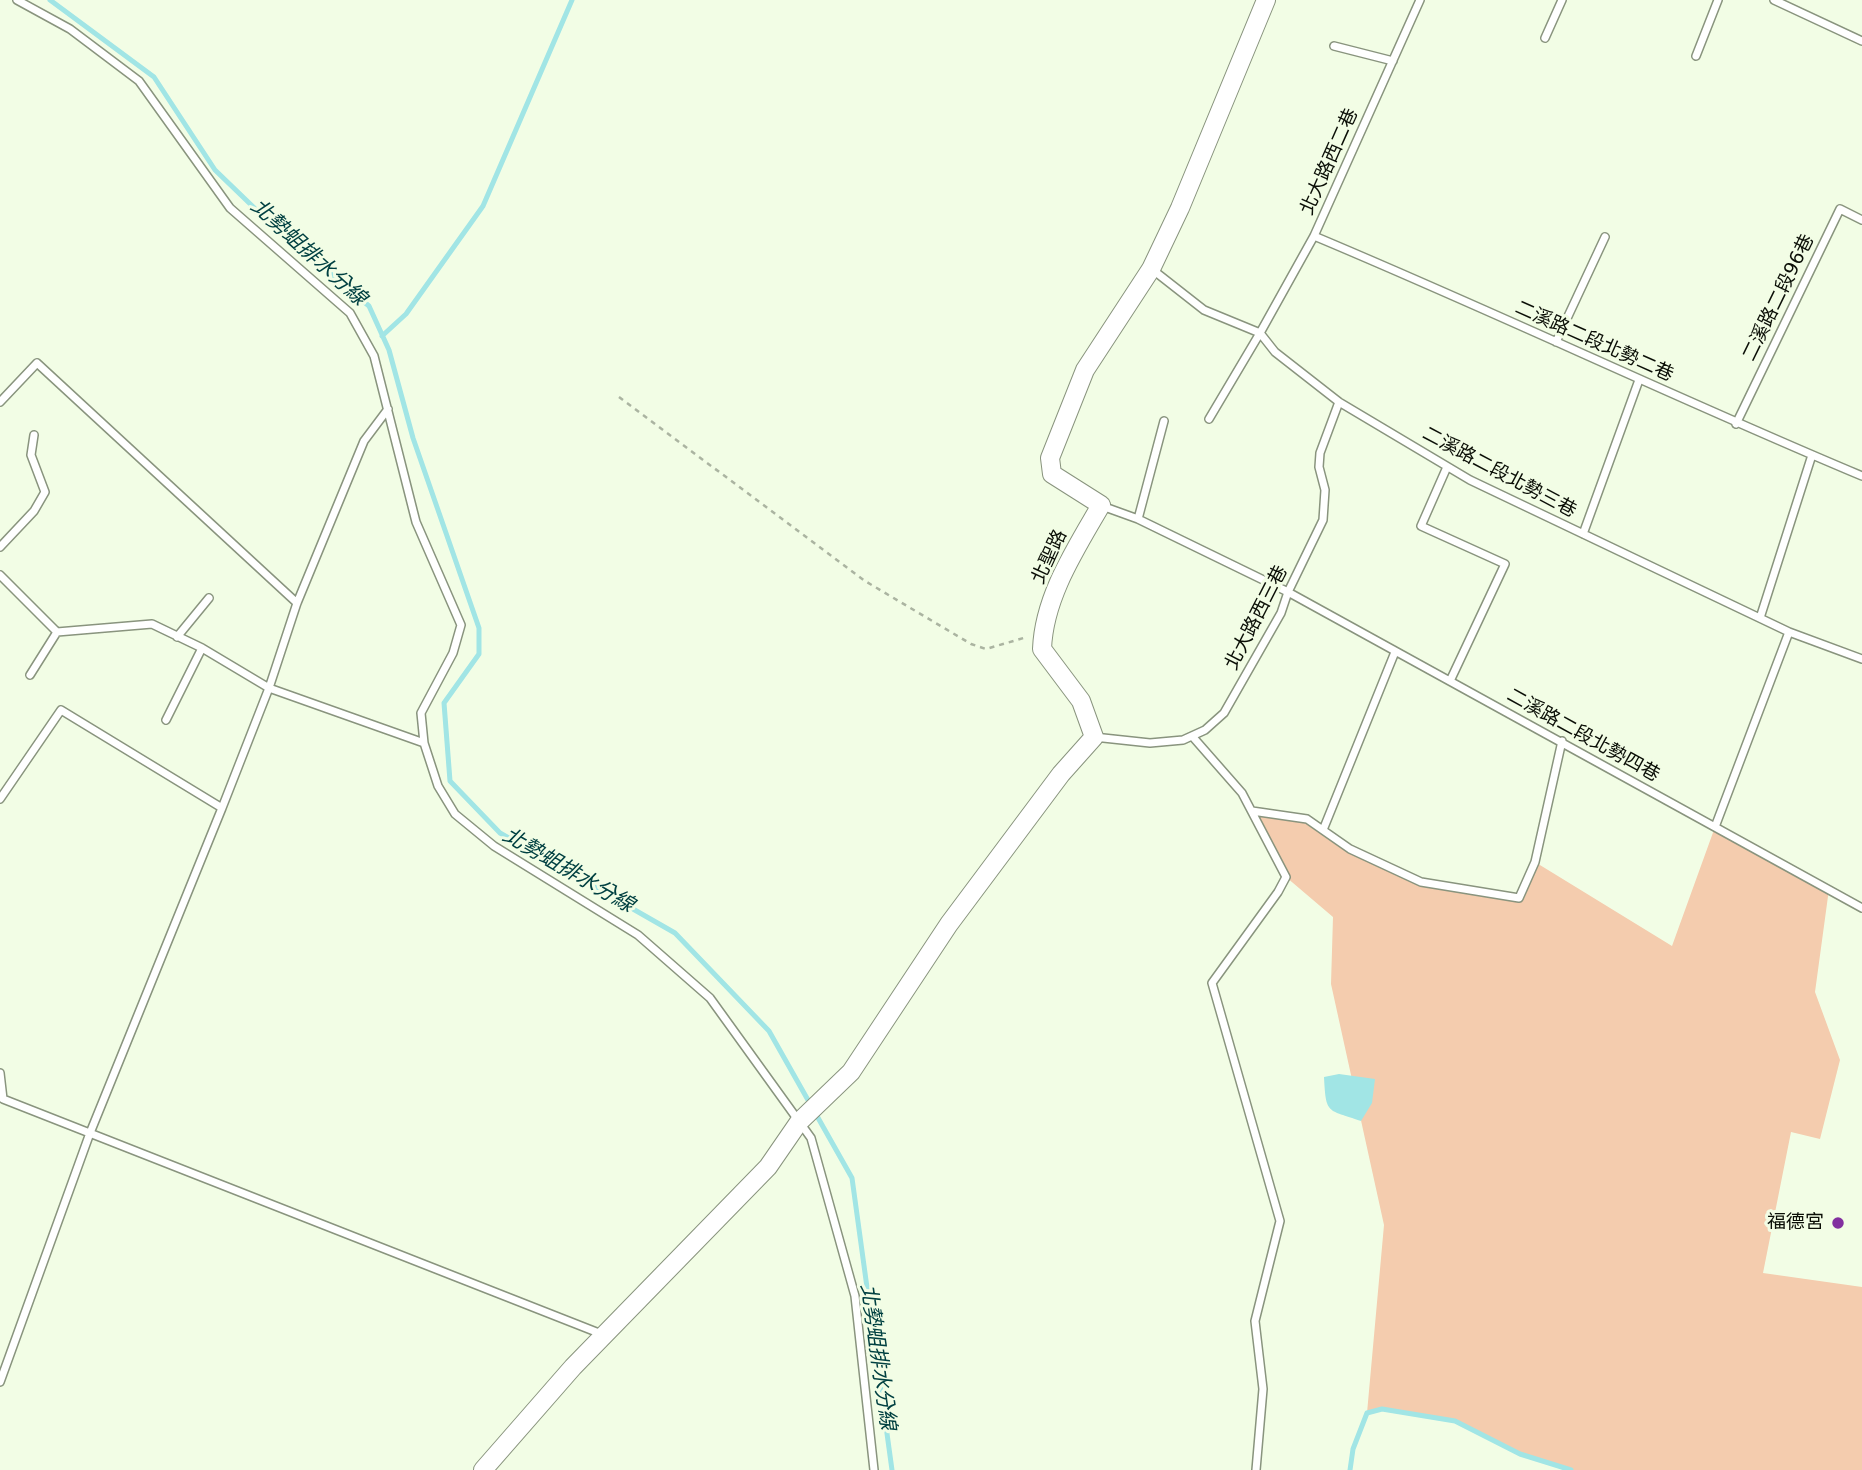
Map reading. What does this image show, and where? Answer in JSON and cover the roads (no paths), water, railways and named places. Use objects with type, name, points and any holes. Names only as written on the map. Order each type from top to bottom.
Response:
[{"type":"street","points":[[1101,505],[1052,474],[1051,458],[1085,370],[1151,269],[1180,208],[1266,0]]},
{"type":"street","name":"北聖路","points":[[1094,737],[1081,701],[1042,649],[1043,630],[1064,569],[1101,505]]},
{"type":"street","points":[[483,1470],[573,1367],[768,1167],[808,1113],[851,1072],[949,923],[1061,774],[1094,737]]},
{"type":"lane","points":[[16,0],[70,29],[139,81],[230,208],[350,313],[374,356],[416,522],[461,625],[453,653],[421,713],[424,743],[439,786],[455,814],[494,845],[638,935],[700,989],[808,1113],[811,1138],[855,1296],[874,1470]]},
{"type":"lane","name":"北大路西二巷","points":[[1209,418],[1314,236],[1420,0]]},
{"type":"lane","points":[[1545,38],[1562,0]]},
{"type":"lane","points":[[1696,56],[1718,0]]},
{"type":"lane","points":[[1774,0],[1862,41]]},
{"type":"lane","points":[[1334,46],[1393,61]]},
{"type":"lane","name":"二溪路二段96巷","points":[[1736,424],[1840,209],[1862,220]]},
{"type":"lane","name":"二溪路二段北勢二巷","points":[[1314,236],[1736,424],[1862,476]]},
{"type":"lane","points":[[1556,342],[1605,237]]},
{"type":"lane","name":"二溪路二段北勢三巷","points":[[1151,269],[1204,310],[1260,332],[1275,352],[1339,402],[1470,480],[1789,632],[1862,659]]},
{"type":"lane","points":[[0,402],[37,363],[297,603]]},
{"type":"lane","points":[[1583,534],[1639,380]]},
{"type":"lane","name":"北大路西三巷","points":[[1094,737],[1150,743],[1182,740],[1205,730],[1224,713],[1281,613],[1323,520],[1325,490],[1319,467],[1320,453],[1339,402]]},
{"type":"lane","points":[[0,1382],[90,1133],[269,688],[297,603],[364,441],[388,409]]},
{"type":"lane","points":[[1138,519],[1164,421]]},
{"type":"lane","points":[[0,547],[34,511],[45,492],[31,455],[34,435]]},
{"type":"lane","points":[[1760,618],[1812,455]]},
{"type":"lane","points":[[1447,467],[1420,526],[1505,564],[1450,681]]},
{"type":"lane","points":[[1101,505],[1138,519],[1288,593]]},
{"type":"lane","points":[[0,575],[57,632],[152,624],[269,688],[424,743]]},
{"type":"lane","name":"二溪路二段北勢四巷","points":[[1288,593],[1862,908]]},
{"type":"lane","points":[[177,637],[209,598]]},
{"type":"lane","points":[[30,675],[57,632]]},
{"type":"lane","points":[[1715,827],[1789,632]]},
{"type":"lane","points":[[166,720],[202,649]]},
{"type":"lane","points":[[1323,830],[1395,652]]},
{"type":"lane","points":[[0,799],[61,710],[222,808]]},
{"type":"lane","points":[[1192,736],[1242,793],[1286,877],[1212,983],[1280,1221],[1255,1321],[1263,1389],[1256,1470]]},
{"type":"lane","points":[[1252,811],[1307,819],[1350,849],[1421,882],[1519,898],[1535,862],[1562,741]]},
{"type":"lane","points":[[0,1073],[3,1099],[604,1335]]},
{"type":"water","points":[[1339,1074],[1375,1079],[1372,1103],[1361,1121],[1330,1109],[1324,1077]]},
{"type":"waterway","name":"北勢蛆排水分線","points":[[50,0],[154,77],[215,170],[272,225],[369,306],[389,350],[413,438],[479,628],[479,654],[444,703],[450,781],[500,833],[675,933],[769,1031],[852,1178],[892,1470]]},
{"type":"waterway","points":[[382,336],[406,314],[483,206],[572,0]]},
{"type":"waterway","points":[[1350,1470],[1353,1449],[1367,1413],[1382,1409],[1455,1421],[1520,1454],[1571,1470]]},
{"type":"place","name":"福德宮","points":[[1838,1223]]}]
